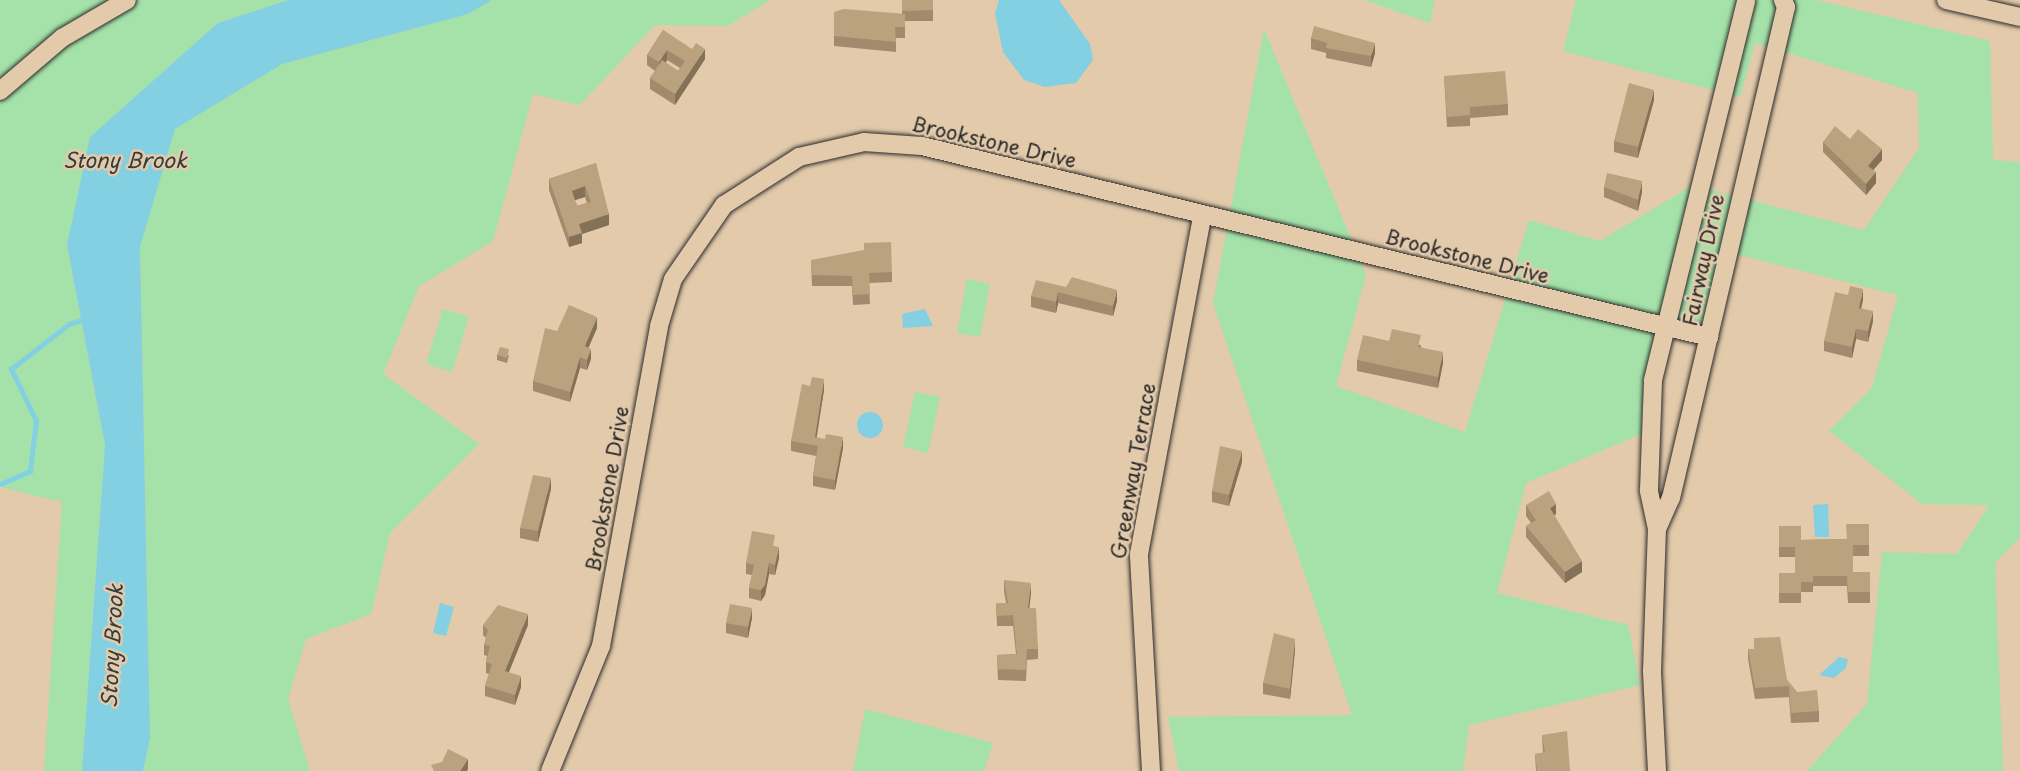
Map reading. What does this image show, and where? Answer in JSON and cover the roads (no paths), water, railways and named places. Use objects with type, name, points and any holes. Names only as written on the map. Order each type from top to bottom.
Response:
[{"type":"street","points":[[0,91],[62,38],[128,0]]},
{"type":"street","name":"Fairway Drive","points":[[1657,771],[1652,671],[1657,529],[1649,504],[1650,414],[1664,326],[1746,0]]},
{"type":"street","name":"Fairway Drive","points":[[1657,529],[1671,498],[1786,7],[1783,0]]},
{"type":"street","points":[[1946,0],[2020,17]]},
{"type":"street","name":"Brookstone Drive","points":[[550,771],[601,646],[664,304],[687,251],[724,205],[799,157],[864,142],[895,142],[1709,337]]},
{"type":"street","name":"Greenway Terrace","points":[[1150,771],[1139,554],[1202,216]]},
{"type":"water","name":"Stony Brook","points":[[288,0],[492,0],[468,14],[282,64],[175,129],[140,247],[150,738],[143,771],[82,771],[105,445],[67,245],[90,137],[218,23]]},
{"type":"water","points":[[999,0],[1059,0],[1090,44],[1093,60],[1076,83],[1045,87],[1024,80],[1003,52],[995,13]]},
{"type":"water","points":[[925,309],[933,326],[903,328],[902,314]]},
{"type":"water","points":[[870,412],[879,416],[883,425],[879,434],[870,438],[861,434],[857,425],[861,416]]},
{"type":"water","points":[[1828,504],[1829,537],[1815,537],[1813,505]]},
{"type":"water","points":[[440,603],[454,607],[446,636],[433,633]]},
{"type":"water","points":[[1839,657],[1848,659],[1846,668],[1834,678],[1819,675]]},
{"type":"waterway","points":[[0,484],[30,471],[36,421],[11,369],[69,324],[85,319]]}]
